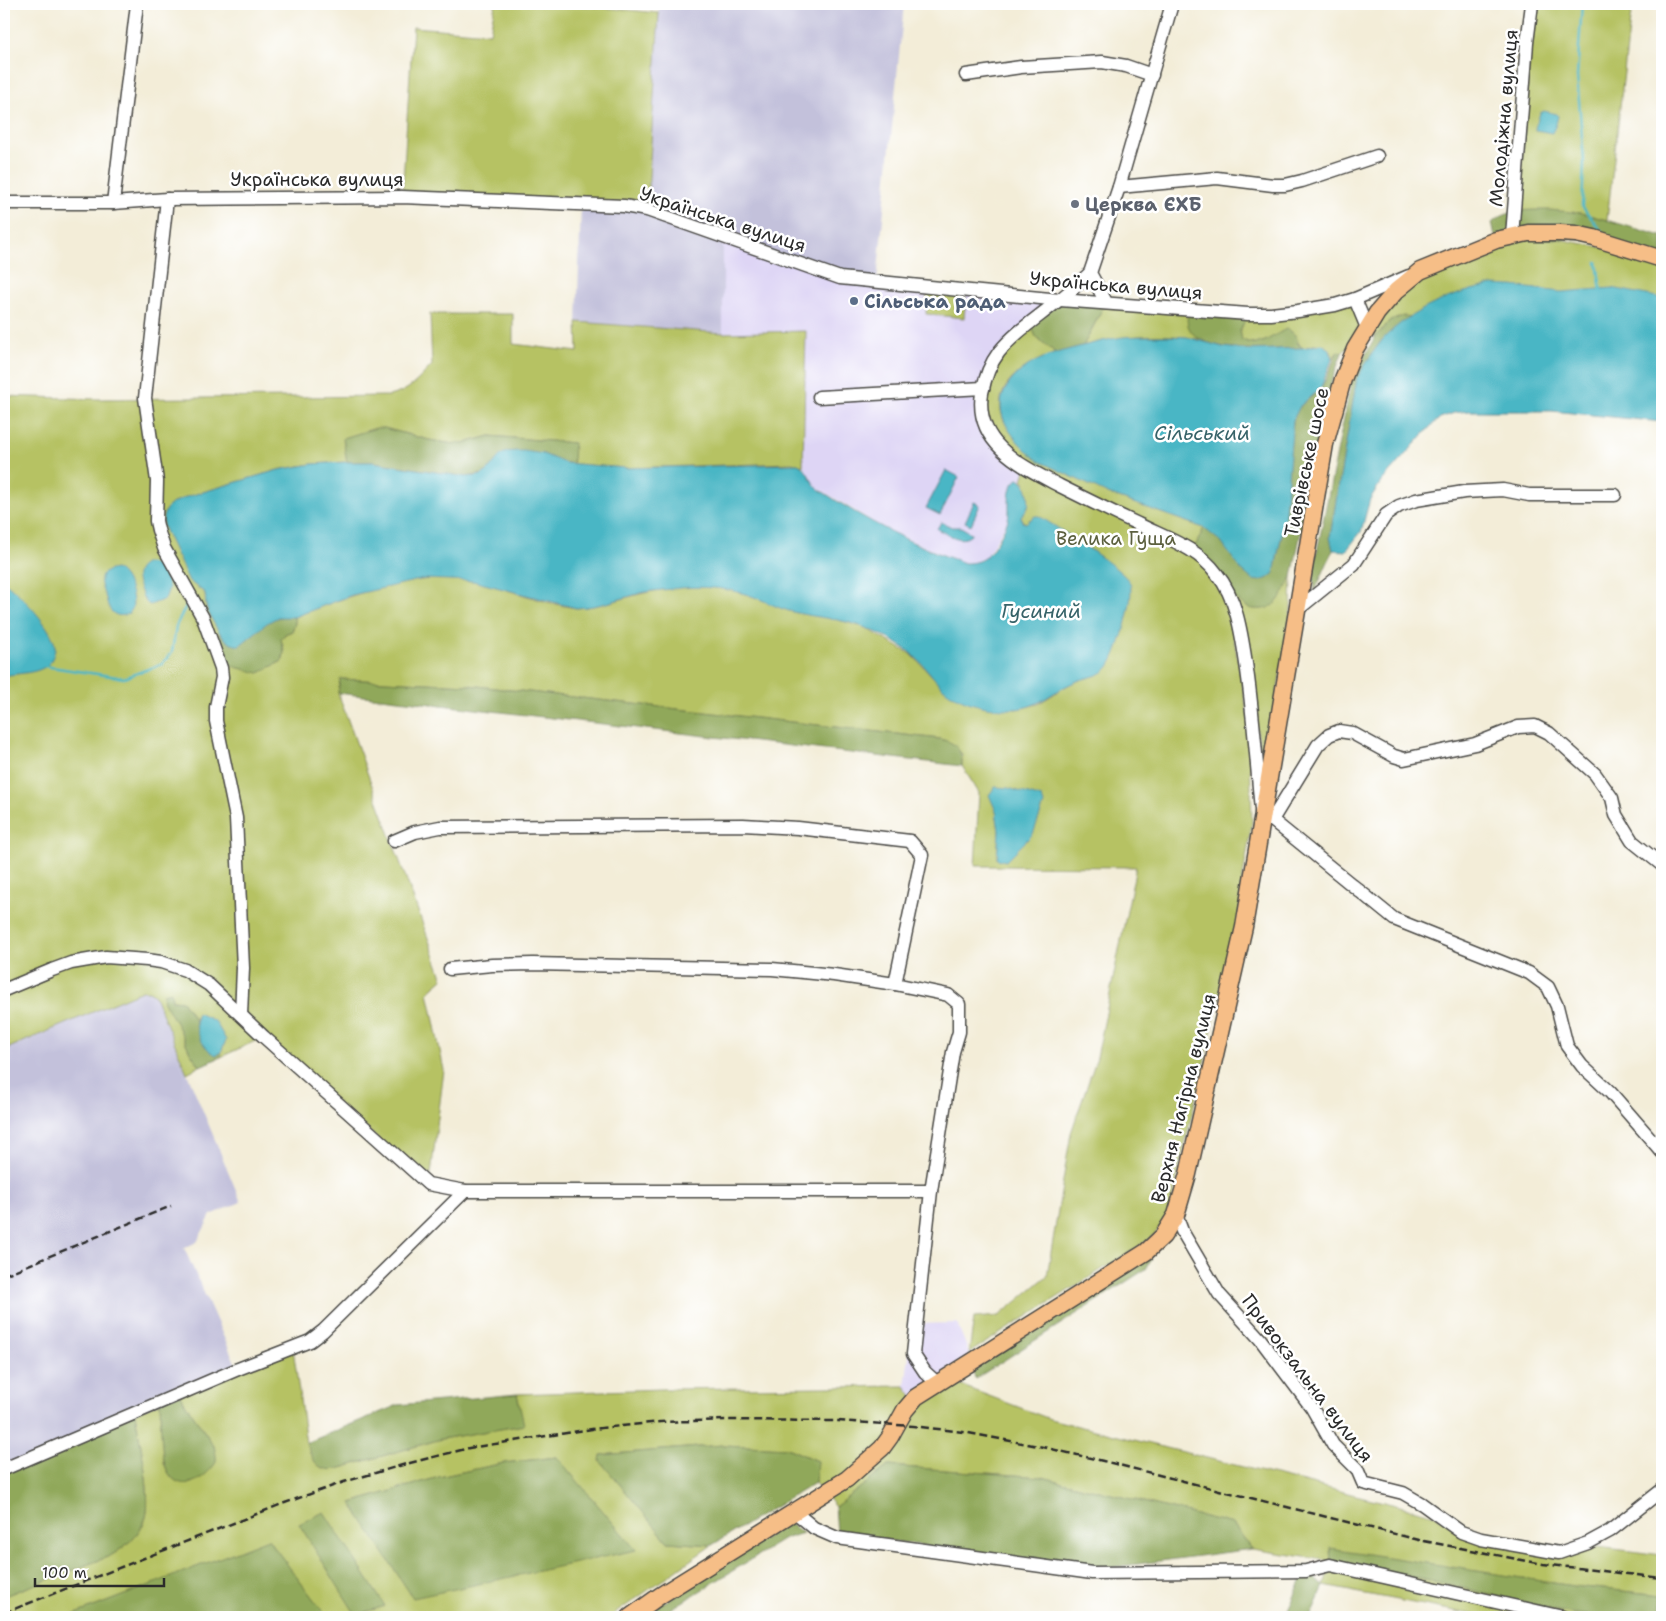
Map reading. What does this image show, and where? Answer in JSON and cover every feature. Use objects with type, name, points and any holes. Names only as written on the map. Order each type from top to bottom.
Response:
[{"type":"main road","name":"Тиврівське шосе","points":[[1297,610],[1326,444],[1349,363],[1367,328],[1396,291],[1420,271],[1496,240],[1543,232],[1576,234],[1594,238],[1662,259]]},
{"type":"main road","name":"Верхня Нагірна вулиця","points":[[630,1617],[661,1595],[847,1479],[866,1463],[890,1437],[909,1404],[916,1398],[1146,1252],[1163,1236],[1176,1215],[1188,1174],[1267,820],[1297,610]]},
{"type":"street","points":[[112,203],[137,4]]},
{"type":"street","points":[[1172,4],[1118,187],[1090,273],[1060,300],[1021,329],[1000,351],[987,373],[983,388],[980,407],[984,425],[995,442],[1014,460],[1100,506],[1193,551],[1218,574],[1224,584],[1241,632],[1267,820],[1394,919],[1529,973],[1548,987],[1557,1006],[1567,1046],[1582,1066],[1610,1092],[1662,1152]]},
{"type":"street","name":"Молодіжна вулиця","points":[[1512,236],[1527,43],[1532,4]]},
{"type":"street","points":[[966,75],[1021,68],[1102,62],[1126,66],[1152,74]]},
{"type":"street","points":[[1118,187],[1217,178],[1273,185],[1285,184],[1302,181],[1378,156]]},
{"type":"street","name":"Українська вулиця","points":[[4,203],[112,203],[167,199],[402,196],[624,206],[647,210],[840,278],[1060,300],[1248,314],[1285,313],[1319,308],[1355,299],[1420,271]]},
{"type":"street","points":[[167,199],[145,398],[157,481],[156,521],[164,548],[196,602],[221,668],[222,677],[216,707],[216,721],[236,818],[243,968],[241,1015]]},
{"type":"street","points":[[1090,273],[1106,302]]},
{"type":"street","points":[[1355,299],[1367,328]]},
{"type":"street","points":[[819,398],[983,388]]},
{"type":"street","points":[[1297,610],[1354,564],[1386,515],[1399,506],[1416,500],[1464,492],[1503,490],[1529,495],[1615,495]]},
{"type":"street","points":[[1267,820],[1318,745],[1329,735],[1339,732],[1352,733],[1386,752],[1404,759],[1475,744],[1518,727],[1535,726],[1549,733],[1595,774],[1612,798],[1616,815],[1632,841],[1662,865]]},
{"type":"street","points":[[394,841],[415,832],[440,827],[719,825],[790,828],[910,841],[922,855],[895,984]]},
{"type":"street","points":[[4,990],[33,976],[71,964],[106,957],[127,957],[161,962],[193,974],[209,985],[428,1184],[465,1191],[931,1191]]},
{"type":"street","points":[[450,969],[533,964],[772,969],[819,973],[895,984],[948,995],[960,1004],[959,1032],[953,1052],[931,1191],[913,1354],[925,1372],[938,1383]]},
{"type":"street","points":[[4,1468],[317,1337],[465,1191]]},
{"type":"street","name":"Привокзальна вулиця","points":[[1176,1215],[1182,1231],[1219,1294],[1266,1346],[1312,1408],[1333,1445],[1357,1469],[1363,1483],[1403,1493],[1461,1532],[1481,1539],[1559,1553],[1588,1543],[1610,1531],[1662,1490]]},
{"type":"street","points":[[795,1512],[814,1528],[837,1538],[1092,1573],[1306,1571],[1330,1564],[1563,1617]]},
{"type":"shaded area","points":[[659,4],[904,4],[877,281],[840,278],[723,237],[723,333],[577,322],[581,204],[647,210]]},
{"type":"shaded area","points":[[723,237],[840,278],[1060,300],[1026,467],[1022,480],[1020,479],[1009,496],[1009,518],[986,557],[972,563],[958,561],[888,531],[816,487],[803,466],[806,331],[723,333]]},
{"type":"shaded area","points":[[142,991],[149,991],[154,994],[241,1202],[211,1215],[197,1242],[184,1248],[238,1369],[4,1469],[4,1050]]},
{"type":"shaded area","points":[[957,1323],[969,1353],[970,1364],[918,1404],[905,1386],[913,1324]]},
{"type":"green space","points":[[495,4],[566,4],[659,13],[647,210],[402,197],[413,27],[490,33]]},
{"type":"green space","points":[[1532,4],[1633,4],[1607,220],[1563,212],[1519,211]]},
{"type":"green space","points":[[1549,210],[1582,213],[1662,236],[1662,259],[1594,238],[1496,240],[1492,223],[1498,218],[1519,211]]},
{"type":"green space","points":[[1528,233],[1662,259],[1662,302],[1386,325],[1375,337],[1366,328],[1342,353],[1338,351],[1332,360],[1332,353],[1317,344],[1303,348],[1290,331],[1260,342],[1254,343],[1242,340],[1241,330],[1248,314],[1355,299],[1366,327],[1405,283]]},
{"type":"green space","points":[[927,292],[966,297],[964,318],[926,314]]},
{"type":"green space","points":[[1060,300],[1106,302],[1083,346],[1056,353],[1036,337],[1030,322]]},
{"type":"green space","points":[[1106,302],[1189,309],[1197,337],[1203,340],[1158,335],[1113,339],[1083,346]]},
{"type":"green space","points":[[1189,309],[1248,314],[1240,331],[1242,340],[1255,344],[1265,341],[1286,329],[1295,335],[1298,344],[1303,348],[1251,349],[1230,348],[1211,344],[1196,336],[1188,325]]},
{"type":"green space","name":"Велика Гуща","points":[[430,314],[513,314],[513,344],[578,352],[577,322],[723,333],[806,331],[803,466],[792,463],[626,468],[573,464],[573,443],[490,436],[454,444],[429,440],[384,428],[343,438],[347,462],[312,464],[278,470],[186,497],[173,503],[164,513],[194,585],[205,593],[206,607],[220,634],[218,636],[259,673],[282,661],[284,653],[281,639],[285,634],[292,631],[295,623],[294,617],[335,601],[405,582],[429,579],[473,581],[550,603],[576,608],[662,590],[710,587],[732,590],[864,627],[912,655],[943,687],[953,694],[990,707],[1017,709],[1038,704],[1081,679],[1127,616],[1131,586],[1123,575],[1090,549],[1033,517],[1026,523],[1021,520],[1021,516],[1028,507],[1025,482],[1022,480],[1026,467],[989,434],[984,381],[1030,322],[1036,337],[1056,353],[1026,368],[1008,383],[1000,403],[1002,417],[1009,429],[1108,494],[1204,528],[1193,551],[1276,603],[1292,577],[1291,610],[1264,770],[1240,632],[1234,639],[1249,721],[1252,823],[1241,888],[1240,908],[1169,1213],[1155,1234],[1141,1245],[969,1353],[974,1318],[999,1316],[1047,1276],[1071,1133],[1097,1057],[1136,867],[975,866],[979,793],[962,766],[962,755],[958,749],[953,744],[940,739],[468,685],[340,679],[338,693],[443,979],[428,992],[444,1070],[431,1174],[417,1174],[264,1037],[221,1057],[226,1040],[198,1013],[195,1020],[182,1001],[172,1000],[164,994],[190,1052],[200,1066],[187,1073],[154,994],[149,991],[142,991],[4,1050],[4,396],[98,399],[389,396],[408,388],[432,365]],"holes":[[[996,810],[1006,861],[997,859],[999,831]]]},
{"type":"green space","points":[[1403,316],[1413,317],[1394,329],[1381,341],[1357,378],[1330,537],[1333,550],[1315,591],[1313,571],[1352,378],[1375,337],[1390,321]]},
{"type":"green space","points":[[1338,351],[1342,353],[1329,389],[1292,577],[1281,597],[1270,607],[1258,609],[1247,607],[1234,597],[1193,551],[1204,528],[1216,536],[1227,549],[1274,573],[1284,524],[1293,420],[1298,409],[1323,383]]},
{"type":"green space","points":[[376,428],[384,428],[429,440],[454,444],[490,436],[574,443],[573,464],[558,461],[543,454],[507,452],[483,474],[466,477],[373,462],[347,462],[343,438]]},
{"type":"green space","points":[[284,616],[294,617],[295,623],[292,631],[285,634],[281,639],[284,653],[282,661],[259,673],[231,666],[220,650],[216,639],[220,634],[227,641],[273,619]]},
{"type":"green space","points":[[340,679],[468,685],[940,739],[951,743],[960,751],[962,766],[338,693]]},
{"type":"green space","points":[[171,992],[172,1000],[182,1001],[195,1020],[198,1033],[216,1055],[221,1052],[221,1057],[200,1066],[190,1052],[164,1002],[163,994]]},
{"type":"green space","points":[[1152,1259],[1146,1269],[975,1379],[970,1364],[1132,1261]]},
{"type":"green space","points":[[293,1348],[306,1443],[337,1469],[441,1439],[523,1425],[517,1394],[661,1389],[905,1386],[918,1404],[952,1382],[1050,1419],[1436,1515],[1466,1538],[1560,1555],[1598,1547],[1662,1555],[1662,1595],[1573,1586],[1330,1549],[1331,1561],[1252,1549],[1233,1524],[1042,1477],[888,1466],[835,1507],[815,1483],[815,1460],[787,1448],[723,1445],[601,1455],[668,1542],[712,1545],[610,1617],[327,1617],[268,1540],[68,1617],[4,1617],[4,1596],[110,1556],[126,1545],[144,1523],[147,1494],[135,1413],[160,1402],[164,1463],[174,1479],[192,1483],[214,1446],[179,1394]],"holes":[[[557,1457],[351,1503],[439,1477],[504,1463]]]},
{"type":"green space","points":[[179,1394],[214,1446],[216,1458],[215,1464],[206,1474],[196,1481],[186,1484],[176,1481],[168,1472],[165,1466],[161,1438],[160,1402]]},
{"type":"green space","points":[[517,1394],[524,1425],[441,1439],[337,1469],[324,1469],[316,1464],[306,1443],[398,1405]]},
{"type":"green space","points":[[135,1413],[147,1494],[146,1517],[136,1535],[110,1556],[4,1596],[4,1469]]},
{"type":"green space","points":[[723,1445],[787,1448],[817,1461],[815,1483],[712,1545],[668,1542],[600,1461],[601,1455]]},
{"type":"green space","points":[[557,1457],[636,1550],[413,1598],[351,1503],[439,1477],[504,1463]]},
{"type":"green space","points":[[888,1466],[1042,1477],[1233,1524],[1252,1549],[1092,1570],[837,1533],[835,1507]]},
{"type":"green space","points":[[324,1512],[385,1606],[356,1615],[299,1524]]},
{"type":"green space","points":[[788,1523],[803,1533],[784,1539],[658,1617],[643,1617],[666,1601]]},
{"type":"green space","points":[[268,1539],[327,1617],[68,1617]]},
{"type":"green space","points":[[1330,1548],[1573,1586],[1662,1595],[1662,1617],[1602,1617],[1562,1612],[1434,1581],[1331,1561]]},
{"type":"green space","points":[[1331,1561],[1434,1581],[1562,1612],[1602,1617],[1486,1617],[1324,1586]]},
{"type":"green space","points":[[1306,1571],[1324,1586],[1310,1617],[1285,1617]]},
{"type":"water","points":[[1544,111],[1557,114],[1558,116],[1552,133],[1536,130],[1535,128],[1540,113]]},
{"type":"water","points":[[1493,285],[1561,292],[1612,288],[1662,298],[1662,422],[1552,411],[1468,411],[1440,418],[1381,482],[1370,499],[1361,532],[1346,551],[1333,550],[1330,537],[1357,378],[1372,353],[1394,329],[1420,311],[1464,292]]},
{"type":"water","name":"Сільський","points":[[1123,337],[1187,337],[1223,347],[1248,350],[1303,348],[1322,344],[1330,349],[1332,360],[1321,387],[1300,406],[1293,420],[1284,523],[1274,573],[1261,581],[1253,580],[1241,570],[1221,542],[1204,528],[1108,494],[1039,461],[1020,444],[1005,422],[1001,406],[1005,390],[1018,373],[1034,362],[1062,351]]},
{"type":"water","name":"Гусиний","points":[[524,451],[543,454],[565,463],[626,468],[798,464],[805,469],[820,490],[854,512],[927,549],[965,563],[982,559],[995,546],[1007,523],[1011,487],[1020,479],[1026,488],[1029,499],[1029,503],[1021,516],[1022,522],[1026,523],[1035,516],[1039,516],[1116,568],[1130,583],[1131,591],[1128,614],[1116,653],[1104,672],[1079,680],[1036,704],[1018,709],[991,708],[973,704],[956,697],[942,687],[921,662],[908,651],[872,630],[847,622],[789,611],[738,592],[700,587],[650,591],[601,604],[576,608],[473,581],[424,579],[352,595],[294,617],[278,617],[267,623],[240,645],[234,645],[220,633],[206,607],[205,593],[189,581],[163,526],[163,517],[166,509],[173,503],[186,497],[278,470],[312,464],[373,462],[466,477],[483,474],[503,454]]},
{"type":"water","points":[[946,470],[959,477],[940,515],[926,508]]},
{"type":"water","points":[[974,502],[980,505],[971,525],[965,522]]},
{"type":"water","points":[[941,522],[952,527],[961,527],[971,533],[971,535],[963,539],[950,535],[937,529]]},
{"type":"water","points":[[147,563],[156,565],[162,571],[169,588],[165,599],[150,605],[144,599],[137,579],[139,568]]},
{"type":"water","points":[[115,569],[123,575],[133,598],[131,611],[123,615],[114,614],[111,611],[101,584],[104,573]]},
{"type":"water","points":[[4,582],[43,621],[53,640],[55,647],[52,658],[41,669],[4,676]]},
{"type":"water","points":[[995,787],[1008,788],[1042,798],[1044,804],[1033,834],[1006,861],[997,859],[999,831],[996,811],[989,795]]},
{"type":"water","points":[[198,1013],[215,1021],[226,1040],[221,1052],[216,1055],[206,1048],[197,1031],[196,1019]]},
{"type":"waterway","points":[[1582,4],[1577,76],[1584,162],[1582,206],[1602,232]]},
{"type":"waterway","points":[[1597,262],[1601,291]]},
{"type":"waterway","points":[[44,666],[124,678],[162,664],[172,652],[176,626],[187,604]]},
{"type":"railway","points":[[4,1275],[171,1206]]},
{"type":"railway","points":[[4,1613],[282,1504],[344,1482],[406,1464],[469,1448],[592,1429],[660,1422],[727,1420],[838,1421],[913,1426],[963,1432],[1043,1447],[1103,1461],[1419,1540],[1543,1564],[1662,1578]]},
{"type":"place","name":"Церква ЄХБ","points":[[1075,204]]},
{"type":"place","name":"Сільська рада","points":[[854,301]]}]
